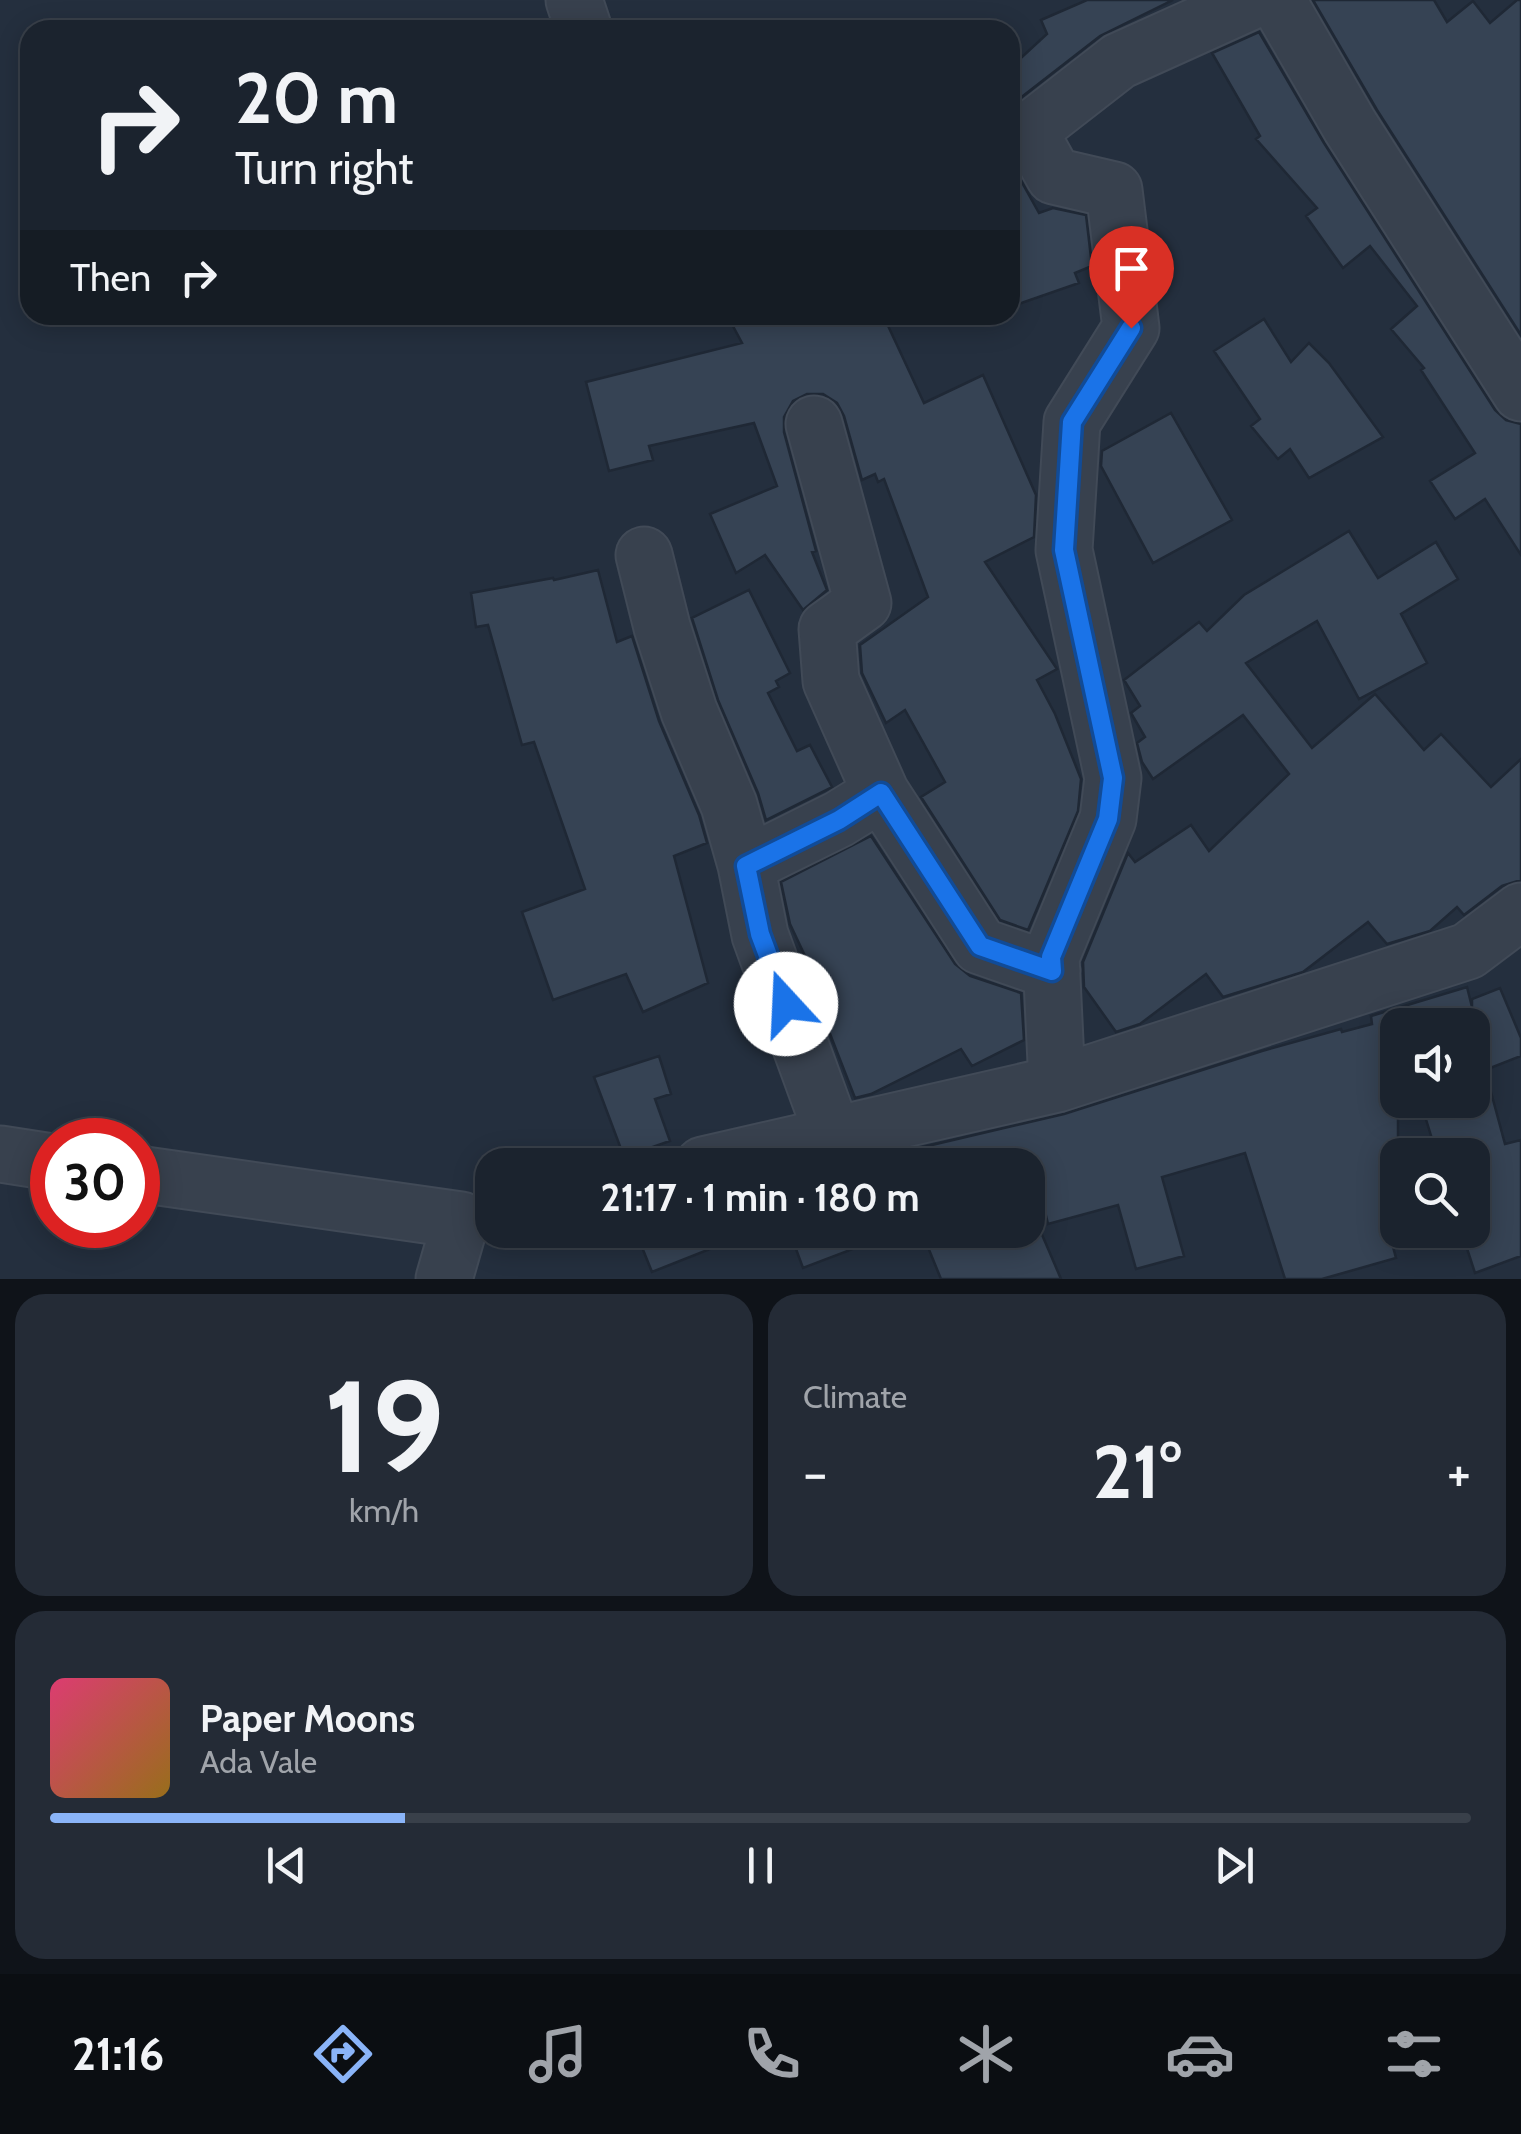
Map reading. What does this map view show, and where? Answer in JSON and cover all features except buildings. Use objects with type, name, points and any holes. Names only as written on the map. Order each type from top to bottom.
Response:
[{"type":"street","points":[[1056,1084],[1051,957],[1108,819],[1113,778],[1064,550],[1072,422],[1131,328],[1114,190],[1054,176],[1029,131],[1119,61],[1254,0]]},
{"type":"street","points":[[1277,0],[1350,126],[1521,394]]},
{"type":"street","points":[[814,424],[863,603],[827,629],[832,680],[881,793],[980,946],[1052,971]]},
{"type":"street","points":[[644,555],[689,711],[730,805],[760,934],[833,1135]]},
{"type":"street","points":[[746,866],[839,820],[881,793]]},
{"type":"street","points":[[777,1148],[1056,1084],[1468,951],[1521,911]]},
{"type":"street","points":[[0,1154],[30,1159]]},
{"type":"street","points":[[160,1177],[475,1217]]},
{"type":"street","points":[[444,1279],[475,1221]]},
{"type":"route","points":[[786,1004],[760,934],[746,866],[839,820],[881,793],[980,946],[1052,971],[1051,957],[1108,819],[1113,778],[1064,550],[1072,422],[1131,328]]}]
